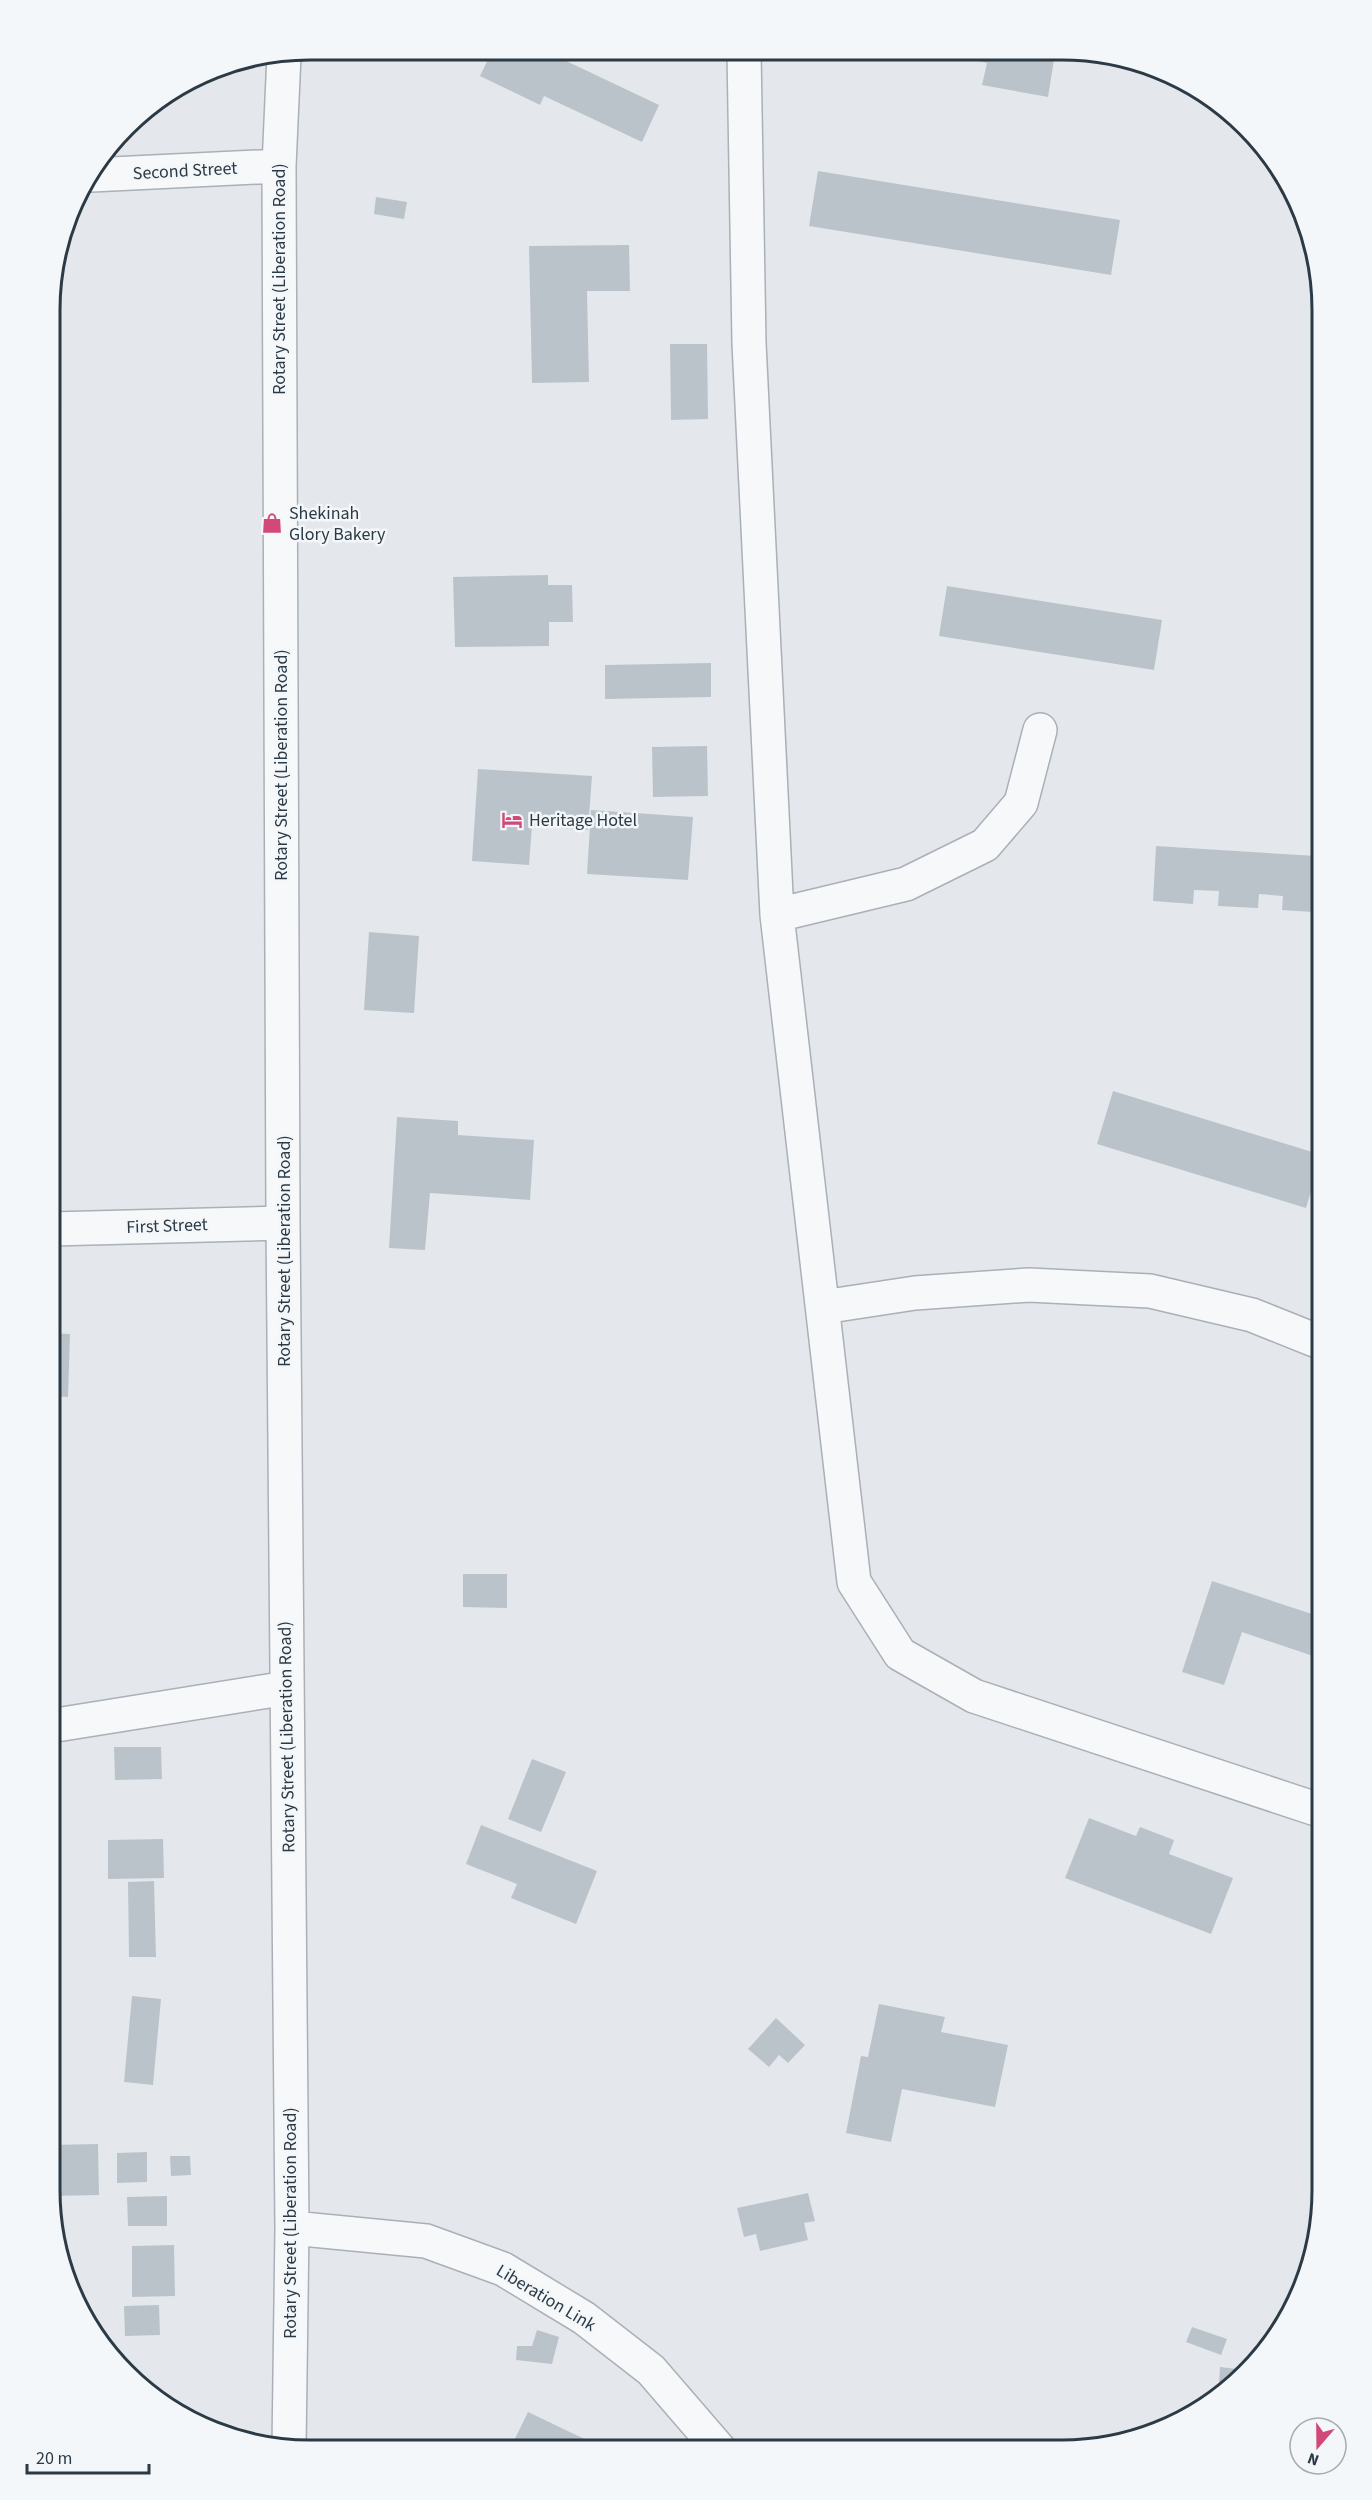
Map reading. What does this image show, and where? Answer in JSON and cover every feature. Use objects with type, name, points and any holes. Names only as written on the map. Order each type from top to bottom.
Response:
[{"type":"street","points":[[744,60],[749,343],[777,915],[854,1581],[900,1654],[974,1696],[1312,1807]]},
{"type":"street","name":"Rotary Street (Liberation Road)","points":[[284,62],[279,166],[283,1223],[292,2228],[289,2439]]},
{"type":"street","name":"Second Street","points":[[100,175],[279,166]]},
{"type":"street","points":[[777,915],[906,884],[985,845],[1020,803],[1040,730]]},
{"type":"street","name":"First Street","points":[[60,1229],[283,1223]]},
{"type":"street","points":[[823,1307],[915,1293],[1029,1285],[1150,1291],[1252,1315],[1312,1339]]},
{"type":"street","points":[[60,1724],[286,1689]]},
{"type":"street","name":"Liberation Link","points":[[292,2228],[426,2241],[503,2269],[584,2318],[651,2370],[711,2440]]},
{"type":"building","points":[[488,60],[564,60],[659,105],[642,142],[544,96],[540,105],[480,76]]},
{"type":"building","points":[[974,60],[1054,60],[1048,97],[982,85],[987,63]]},
{"type":"building","points":[[818,171],[1120,220],[1111,275],[809,226]]},
{"type":"building","points":[[376,197],[407,202],[404,219],[374,214]]},
{"type":"building","points":[[629,245],[630,291],[587,291],[589,382],[532,383],[529,246]]},
{"type":"building","points":[[670,344],[707,344],[708,419],[671,420]]},
{"type":"building","points":[[548,575],[548,585],[572,585],[573,622],[549,622],[549,646],[455,647],[453,577]]},
{"type":"building","points":[[947,586],[1162,620],[1154,670],[939,636]]},
{"type":"building","points":[[711,663],[711,697],[605,699],[605,665]]},
{"type":"building","points":[[707,746],[708,796],[653,797],[652,747]]},
{"type":"building","points":[[478,769],[592,776],[588,830],[532,826],[529,865],[472,861]]},
{"type":"building","points":[[591,810],[693,817],[688,880],[587,874]]},
{"type":"building","points":[[1156,846],[1312,856],[1312,912],[1282,910],[1283,896],[1259,894],[1258,908],[1218,906],[1219,891],[1194,890],[1193,904],[1153,901]]},
{"type":"building","points":[[369,932],[419,936],[414,1013],[364,1010]]},
{"type":"building","points":[[1113,1091],[1312,1152],[1312,1188],[1306,1208],[1097,1144]]},
{"type":"building","points":[[397,1117],[458,1121],[458,1135],[534,1140],[530,1200],[430,1193],[425,1250],[389,1248]]},
{"type":"building","points":[[60,1334],[70,1334],[68,1397],[60,1397]]},
{"type":"building","points":[[463,1574],[507,1574],[507,1608],[463,1607]]},
{"type":"building","points":[[1212,1581],[1312,1614],[1312,1656],[1242,1632],[1224,1685],[1182,1672]]},
{"type":"building","points":[[114,1747],[161,1747],[162,1779],[115,1780]]},
{"type":"building","points":[[532,1759],[566,1772],[541,1832],[508,1819]]},
{"type":"building","points":[[1089,1818],[1136,1836],[1140,1827],[1174,1840],[1169,1854],[1233,1878],[1211,1934],[1065,1878]]},
{"type":"building","points":[[481,1825],[597,1871],[576,1924],[511,1898],[517,1884],[466,1864]]},
{"type":"building","points":[[163,1839],[164,1878],[108,1879],[108,1840]]},
{"type":"building","points":[[154,1881],[156,1957],[129,1957],[128,1882]]},
{"type":"building","points":[[132,1996],[161,1999],[153,2085],[124,2082]]},
{"type":"building","points":[[879,2004],[945,2017],[941,2032],[1008,2045],[995,2107],[902,2089],[891,2142],[846,2133],[861,2056],[868,2057]]},
{"type":"building","points":[[776,2018],[805,2045],[788,2063],[779,2055],[769,2067],[748,2049]]},
{"type":"building","points":[[98,2144],[99,2195],[60,2196],[60,2145]]},
{"type":"building","points":[[147,2152],[147,2182],[117,2183],[117,2153]]},
{"type":"building","points":[[170,2156],[190,2156],[191,2175],[171,2176]]},
{"type":"building","points":[[808,2193],[815,2221],[804,2223],[808,2240],[760,2251],[756,2234],[744,2237],[737,2208]]},
{"type":"building","points":[[167,2196],[167,2226],[128,2226],[127,2197]]},
{"type":"building","points":[[174,2245],[175,2296],[132,2297],[132,2246]]},
{"type":"building","points":[[159,2305],[160,2335],[125,2336],[124,2306]]},
{"type":"building","points":[[1192,2327],[1227,2339],[1221,2355],[1186,2342]]},
{"type":"building","points":[[537,2330],[559,2337],[552,2364],[516,2360],[517,2346],[532,2346]]},
{"type":"building","points":[[1220,2367],[1237,2369],[1227,2378],[1219,2383]]},
{"type":"building","points":[[528,2412],[587,2440],[514,2440]]},
{"type":"place","name":"Shekinah Glory Bakery","points":[[272,523]]},
{"type":"place","name":"Heritage Hotel","points":[[512,820]]}]
